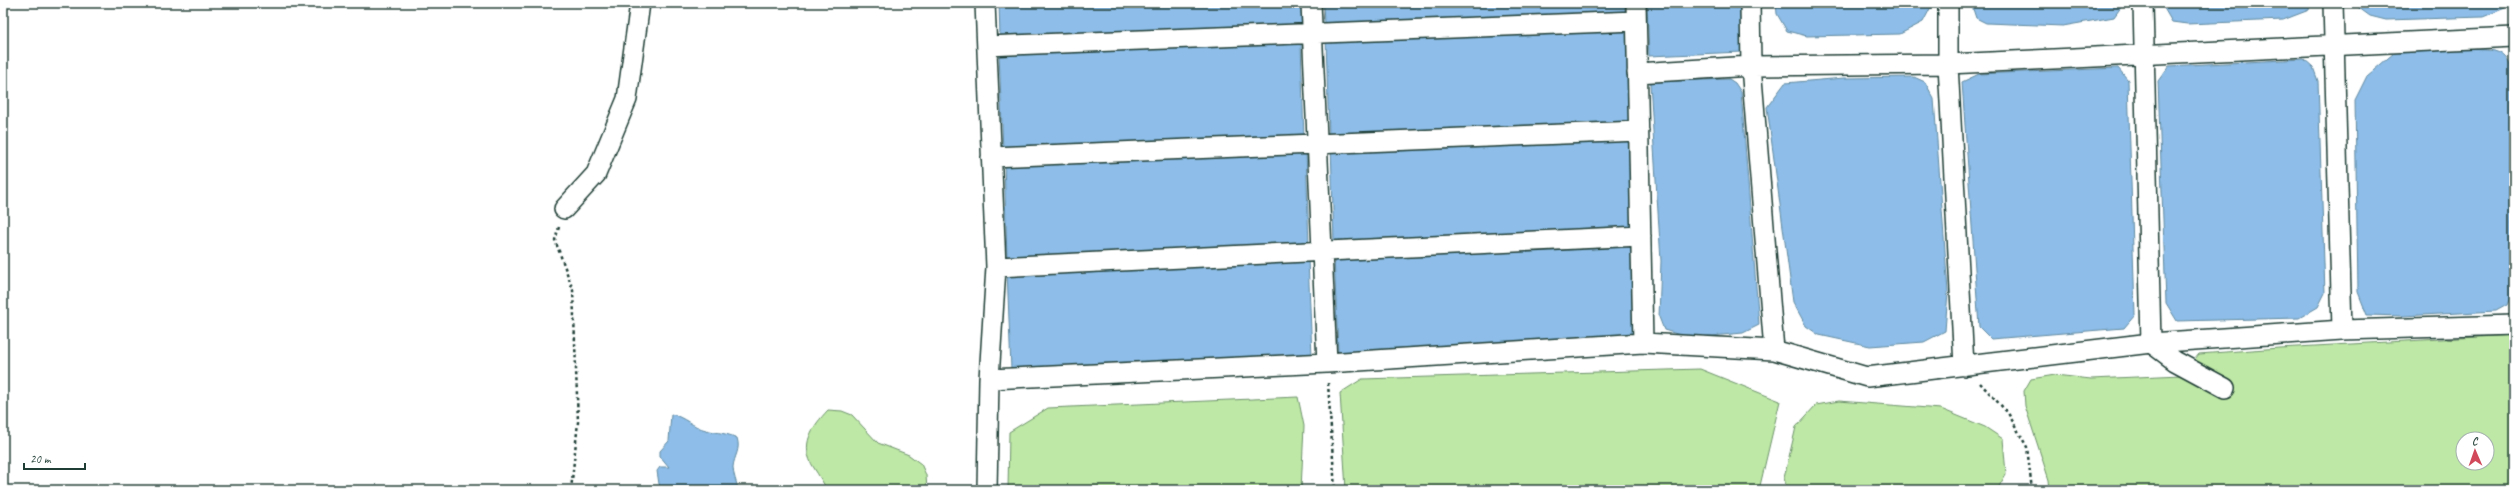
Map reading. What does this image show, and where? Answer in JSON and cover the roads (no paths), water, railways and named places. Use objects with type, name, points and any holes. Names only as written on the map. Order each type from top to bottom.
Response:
[{"type":"lane","points":[[564,209],[596,174],[627,99],[640,3]]},
{"type":"lane","points":[[985,3],[996,267],[989,379],[987,490]]},
{"type":"lane","points":[[1311,3],[1316,144],[1327,363]]},
{"type":"lane","points":[[1750,3],[1751,66],[1774,350]]},
{"type":"lane","points":[[1948,3],[1948,64],[1964,366]]},
{"type":"lane","points":[[2143,3],[2151,343]]},
{"type":"lane","points":[[2333,3],[2342,330]]},
{"type":"lane","points":[[987,46],[1312,33],[1636,12],[1643,343]]},
{"type":"lane","points":[[1637,72],[1751,66],[1948,64],[2514,37]]},
{"type":"lane","points":[[991,157],[1639,131]]},
{"type":"lane","points":[[996,267],[1322,250],[1641,236]]},
{"type":"lane","points":[[989,379],[1327,363],[1643,343],[1774,350],[1868,377],[2151,343],[2342,330],[2514,325]]},
{"type":"lane","points":[[2151,343],[2176,361],[2225,388]]},
{"type":"water","points":[[999,3],[1301,3],[1302,28],[1000,38]]},
{"type":"water","points":[[1323,3],[1625,3],[1625,14],[1324,24]]},
{"type":"water","points":[[1647,3],[1740,3],[1742,52],[1649,56]]},
{"type":"water","points":[[1776,3],[1932,3],[1932,5],[1923,22],[1900,34],[1807,36],[1787,31],[1777,14]]},
{"type":"water","points":[[1971,3],[2124,3],[2114,17],[2063,26],[1986,23],[1976,18]]},
{"type":"water","points":[[2161,3],[2310,3],[2309,10],[2283,20],[2187,24],[2172,22]]},
{"type":"water","points":[[2358,3],[2507,3],[2505,8],[2483,17],[2386,20],[2370,16],[2359,8]]},
{"type":"water","points":[[1628,30],[1631,127],[1329,137],[1326,40]]},
{"type":"water","points":[[1301,43],[1304,140],[1003,150],[999,53]]},
{"type":"water","points":[[2468,49],[2493,51],[2504,56],[2508,61],[2514,78],[2512,293],[2507,305],[2496,311],[2403,316],[2367,315],[2358,292],[2355,100],[2367,76],[2394,53]]},
{"type":"water","points":[[2304,59],[2313,67],[2318,81],[2325,293],[2318,307],[2299,318],[2177,321],[2166,303],[2158,81],[2169,66]]},
{"type":"water","points":[[2118,68],[2128,80],[2135,315],[2124,328],[1991,339],[1979,327],[1962,82],[1979,74]]},
{"type":"water","points":[[1914,77],[1925,82],[1934,99],[1948,292],[1945,331],[1924,342],[1870,346],[1819,335],[1806,326],[1793,302],[1767,107],[1785,83],[1844,78]]},
{"type":"water","points":[[1729,79],[1735,83],[1741,92],[1759,325],[1743,333],[1690,338],[1664,330],[1659,317],[1661,261],[1650,82]]},
{"type":"water","points":[[1632,136],[1636,233],[1334,243],[1331,146]]},
{"type":"water","points":[[1306,150],[1309,248],[1007,258],[1004,161]]},
{"type":"water","points":[[1635,240],[1640,338],[1338,352],[1334,255]]},
{"type":"water","points":[[1308,259],[1312,356],[1011,369],[1007,271]]},
{"type":"water","points":[[671,414],[680,417],[701,429],[726,434],[737,438],[738,450],[733,467],[738,490],[663,489],[659,484],[657,471],[660,467],[669,467],[660,456],[660,451],[669,441]]}]
